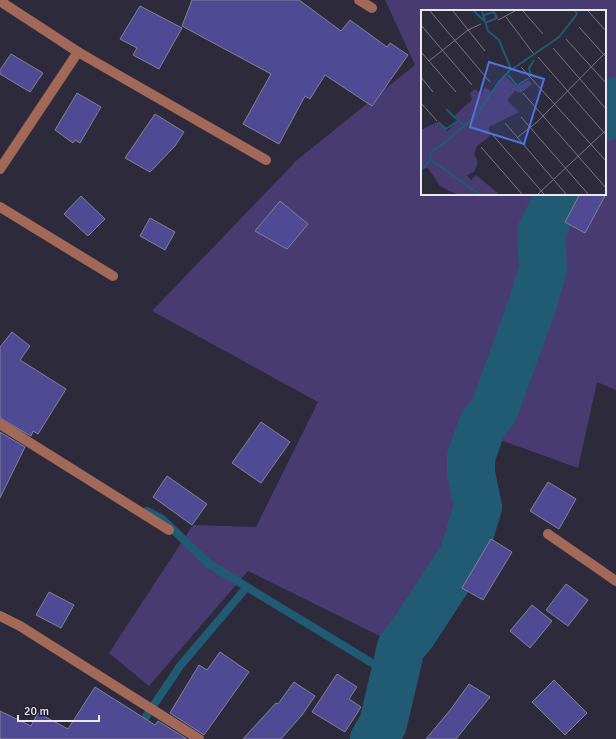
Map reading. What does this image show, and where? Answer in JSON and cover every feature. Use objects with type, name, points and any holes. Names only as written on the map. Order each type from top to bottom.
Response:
[{"type":"street","points":[[359,0],[372,8]]},
{"type":"street","points":[[0,2],[78,52],[266,160]]},
{"type":"street","points":[[0,169],[78,52]]},
{"type":"street","points":[[0,207],[113,276]]},
{"type":"street","points":[[0,424],[169,530]]},
{"type":"street","points":[[548,534],[616,581]]},
{"type":"street","points":[[0,616],[20,626],[199,739]]},
{"type":"shaded area","points":[[385,0],[616,0],[616,390],[597,382],[578,468],[495,438],[406,649],[248,571],[149,686],[109,653],[193,525],[256,527],[318,402],[152,311],[297,160],[415,65]]},
{"type":"building","points":[[192,0],[299,0],[341,31],[350,20],[387,47],[390,43],[408,55],[372,106],[325,75],[310,99],[305,96],[279,144],[243,124],[271,74],[182,26]]},
{"type":"building","points":[[140,6],[182,28],[159,69],[133,55],[137,48],[120,39]]},
{"type":"building","points":[[11,54],[43,73],[30,92],[0,74],[0,70]]},
{"type":"building","points":[[77,93],[101,107],[80,143],[75,140],[73,143],[55,130]]},
{"type":"building","points":[[155,114],[184,132],[175,146],[150,172],[125,158]]},
{"type":"building","points":[[579,195],[605,195],[585,233],[565,222]]},
{"type":"building","points":[[81,196],[105,219],[88,236],[64,214]]},
{"type":"building","points":[[280,201],[308,224],[287,249],[255,231]]},
{"type":"building","points":[[150,218],[175,232],[165,250],[140,236]]},
{"type":"building","points":[[12,332],[30,346],[20,360],[66,389],[38,434],[33,431],[31,436],[0,418],[0,347]]},
{"type":"building","points":[[261,422],[290,442],[261,483],[232,463]]},
{"type":"building","points":[[0,432],[25,447],[0,498]]},
{"type":"building","points":[[167,476],[207,504],[192,525],[153,497]]},
{"type":"building","points":[[548,482],[576,499],[559,529],[530,511]]},
{"type":"building","points":[[491,539],[512,552],[483,600],[462,588]]},
{"type":"building","points":[[566,584],[588,600],[568,626],[546,610]]},
{"type":"building","points":[[49,592],[74,605],[61,628],[36,615]]},
{"type":"building","points":[[532,605],[552,621],[530,648],[510,631]]},
{"type":"building","points":[[220,652],[249,672],[204,735],[170,713],[199,665],[207,670]]},
{"type":"building","points":[[337,674],[357,687],[349,699],[361,707],[345,732],[312,712]]},
{"type":"building","points":[[554,680],[587,713],[565,735],[532,702]]},
{"type":"building","points":[[294,682],[315,696],[302,715],[281,739],[243,739],[276,703],[278,704]]},
{"type":"building","points":[[469,684],[490,697],[456,739],[426,739],[451,709]]},
{"type":"building","points":[[95,687],[155,725],[158,721],[187,739],[0,739],[0,711],[31,726],[38,713],[68,729]]},
{"type":"waterway","points":[[606,116],[616,101]]},
{"type":"waterway","points":[[374,739],[383,724],[401,647],[412,634],[463,556],[478,507],[471,473],[471,457],[482,426],[494,410],[532,306],[543,269],[541,232],[560,195]]},
{"type":"waterway","points":[[0,418],[22,432]]},
{"type":"waterway","points":[[147,511],[161,518],[209,564],[382,669]]},
{"type":"waterway","points":[[131,739],[180,666],[246,588]]},
{"type":"waterway","points":[[366,739],[369,732]]}]
